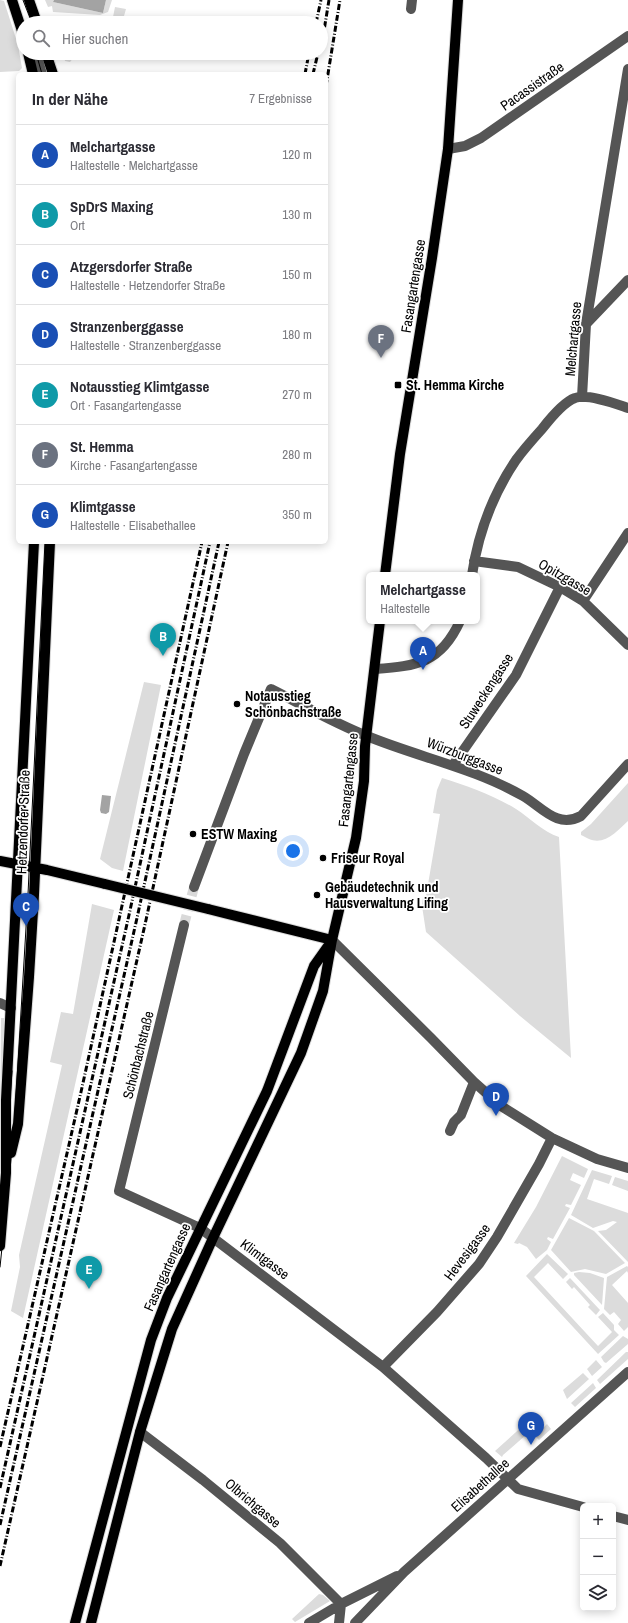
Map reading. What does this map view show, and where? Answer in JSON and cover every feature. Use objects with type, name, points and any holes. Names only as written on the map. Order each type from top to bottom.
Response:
[{"type":"main road","points":[[12,0],[18,16]]},
{"type":"main road","points":[[29,0],[35,16]]},
{"type":"main road","name":"Fasangartengasse","points":[[385,572],[400,454],[448,150],[458,0]]},
{"type":"main road","points":[[30,60],[33,72]]},
{"type":"main road","points":[[48,60],[52,72]]},
{"type":"main road","name":"Hetzendorfer Straße","points":[[0,1246],[34,544]]},
{"type":"main road","name":"Hetzendorfer Straße","points":[[3,1170],[18,1124],[35,868],[50,544]]},
{"type":"main road","name":"Fasangartengasse","points":[[91,1623],[140,1432],[172,1329],[213,1238],[301,1053],[323,991],[332,940],[356,838],[364,781],[367,736],[380,624]]},
{"type":"main road","points":[[0,861],[105,884],[332,940]]},
{"type":"main road","name":"Fasangartengasse","points":[[76,1623],[151,1340],[167,1298],[267,1091],[314,966],[332,940]]},
{"type":"street","name":"Pacassistraße","points":[[448,150],[465,146],[481,138],[628,36]]},
{"type":"street","points":[[38,60],[41,72]]},
{"type":"street","name":"Melchartgasse","points":[[472,572],[474,561],[489,509],[516,460],[548,421],[574,398],[582,397],[586,324],[628,69]]},
{"type":"street","points":[[586,324],[628,280]]},
{"type":"street","points":[[582,397],[607,401],[628,408]]},
{"type":"street","points":[[582,600],[628,533]]},
{"type":"street","name":"Opitzgasse","points":[[474,561],[518,567],[560,587],[582,600],[628,645]]},
{"type":"street","name":"Stuweckengasse","points":[[453,765],[516,675],[560,587]]},
{"type":"street","points":[[375,669],[409,666],[426,660],[441,650],[455,632],[459,624]]},
{"type":"street","name":"Würzburggasse","points":[[194,887],[244,754],[271,690],[367,736],[453,765],[491,780],[512,790],[559,820],[574,820],[581,816],[628,764]]},
{"type":"street","name":"Schönbachstraße","points":[[119,1191],[184,925]]},
{"type":"street","points":[[332,940],[474,1082],[501,1106],[552,1138],[597,1159],[628,1168]]},
{"type":"street","points":[[0,1003],[11,1008]]},
{"type":"street","points":[[450,1130],[454,1122],[461,1115],[474,1082]]},
{"type":"street","name":"Hevesigasse","points":[[383,1367],[437,1312],[479,1264],[497,1237],[539,1164],[552,1138]]},
{"type":"street","name":"Klimtgasse","points":[[119,1191],[200,1228],[383,1367],[486,1458],[518,1489],[580,1506]]},
{"type":"street","name":"Elisabethallee","points":[[355,1623],[404,1572],[628,1372]]},
{"type":"street","name":"Olbrichgasse","points":[[140,1432],[203,1480],[280,1543],[341,1604]]},
{"type":"street","points":[[616,1517],[628,1520]]},
{"type":"street","name":"Elisabethallee","points":[[311,1622],[341,1604],[404,1572]]},
{"type":"street","points":[[340,1623],[341,1604]]},
{"type":"shaded area","points":[[0,0],[4,1],[16,39],[16,60],[21,60],[22,68],[19,71],[0,72]]},
{"type":"shaded area","points":[[45,0],[54,0],[53,2],[103,13],[106,0],[112,0],[108,12],[100,15],[53,12],[52,6],[48,7]]},
{"type":"shaded area","points":[[54,0],[106,0],[103,13],[53,2]]},
{"type":"shaded area","points":[[115,7],[126,9],[124,16],[113,16]]},
{"type":"shaded area","points":[[144,682],[161,685],[123,871],[112,868],[100,859]]},
{"type":"shaded area","points":[[442,778],[498,799],[516,809],[548,832],[559,837],[571,1058],[520,1016],[426,932],[422,906],[423,897],[426,896],[440,814],[433,813],[437,790]]},
{"type":"shaded area","points":[[628,783],[628,821],[606,839],[595,841],[581,835],[581,832],[591,824]]},
{"type":"shaded area","points":[[102,795],[111,796],[109,812],[106,814],[101,813],[100,810]]},
{"type":"shaded area","points":[[92,904],[114,910],[23,1318],[11,1311],[20,1267],[19,1255],[62,1065],[50,1062],[61,1012],[73,1014]]},
{"type":"shaded area","points":[[1,1018],[10,1018],[3,1149],[0,1149]]},
{"type":"shaded area","points":[[562,1156],[588,1169],[584,1178],[573,1173],[570,1180],[581,1185],[571,1205],[566,1204],[565,1206],[570,1208],[553,1239],[548,1237],[547,1239],[551,1242],[547,1250],[536,1259],[527,1247],[519,1243],[514,1243],[536,1207]]},
{"type":"shaded area","points":[[592,1170],[612,1176],[609,1184],[594,1179],[587,1199],[628,1213],[628,1262],[598,1231],[606,1230],[617,1222],[613,1221],[593,1228],[571,1215]]},
{"type":"shaded area","points":[[615,1177],[628,1181],[628,1191],[612,1185]]},
{"type":"shaded area","points":[[569,1218],[594,1231],[625,1263],[606,1274],[585,1269],[571,1272],[551,1250]]},
{"type":"shaded area","points":[[547,1254],[568,1274],[563,1279],[548,1263],[534,1277],[598,1346],[612,1332],[598,1317],[603,1313],[614,1325],[614,1330],[619,1335],[598,1354],[526,1276]]},
{"type":"shaded area","points":[[627,1266],[628,1273],[627,1271],[612,1285],[628,1303],[628,1327],[624,1331],[618,1324],[621,1320],[614,1312],[610,1315],[604,1309],[607,1277]]},
{"type":"shaded area","points":[[574,1273],[590,1273],[604,1278],[602,1305],[574,1275]]},
{"type":"shaded area","points":[[570,1278],[600,1310],[596,1315],[588,1307],[590,1305],[574,1287],[572,1289],[566,1282]]},
{"type":"shaded area","points":[[623,1336],[628,1339],[628,1344],[606,1363],[604,1362],[601,1357]]},
{"type":"shaded area","points":[[626,1352],[628,1352],[628,1359],[600,1384],[597,1380]]},
{"type":"shaded area","points":[[596,1360],[602,1367],[592,1376],[587,1369]]},
{"type":"shaded area","points":[[583,1373],[589,1379],[567,1399],[563,1390]]},
{"type":"shaded area","points":[[593,1383],[596,1388],[575,1407],[571,1403]]},
{"type":"shaded area","points":[[537,1413],[543,1420],[502,1457],[495,1451]]},
{"type":"shaded area","points":[[547,1424],[551,1429],[539,1440],[535,1436]]},
{"type":"shaded area","points":[[319,1594],[323,1595],[330,1601],[295,1622],[292,1619]]},
{"type":"tunnel","points":[[184,925],[194,887]]},
{"type":"tram line","points":[[23,0],[29,16]]},
{"type":"tram line","points":[[38,60],[41,72]]},
{"type":"tram line","points":[[0,1267],[14,1130],[28,894],[45,544]]},
{"type":"tram line","points":[[6,1153],[12,1071]]},
{"type":"railway","points":[[318,16],[321,0]]},
{"type":"railway","points":[[326,16],[329,0]]},
{"type":"railway","points":[[328,74],[340,0]]},
{"type":"railway","points":[[305,72],[308,60]]},
{"type":"railway","points":[[313,72],[316,60]]},
{"type":"railway","points":[[0,1447],[81,1092],[202,544]]},
{"type":"railway","points":[[0,1488],[129,915],[210,544]]},
{"type":"railway","points":[[0,1525],[137,918],[219,544]]},
{"type":"railway","points":[[0,1566],[146,920],[228,544]]},
{"type":"place","name":"St. Hemma","points":[[381,358]]},
{"type":"place","name":"St. Hemma Kirche","points":[[398,385]]},
{"type":"place","name":"SpDrS Maxing","points":[[163,656]]},
{"type":"place","name":"Melchartgasse","points":[[423,670]]},
{"type":"place","name":"Notausstieg Schönbachstraße","points":[[237,704]]},
{"type":"place","name":"ESTW Maxing","points":[[193,834]]},
{"type":"place","name":"Friseur Royal","points":[[323,858]]},
{"type":"place","name":"Gebäudetechnik und Hausverwaltung Lifing","points":[[317,895]]},
{"type":"place","name":"Atzgersdorfer Straße","points":[[26,926]]},
{"type":"place","name":"Stranzenberggasse","points":[[496,1116]]},
{"type":"place","name":"Notausstieg Klimtgasse","points":[[89,1289]]},
{"type":"place","name":"Klimtgasse","points":[[531,1445]]}]
